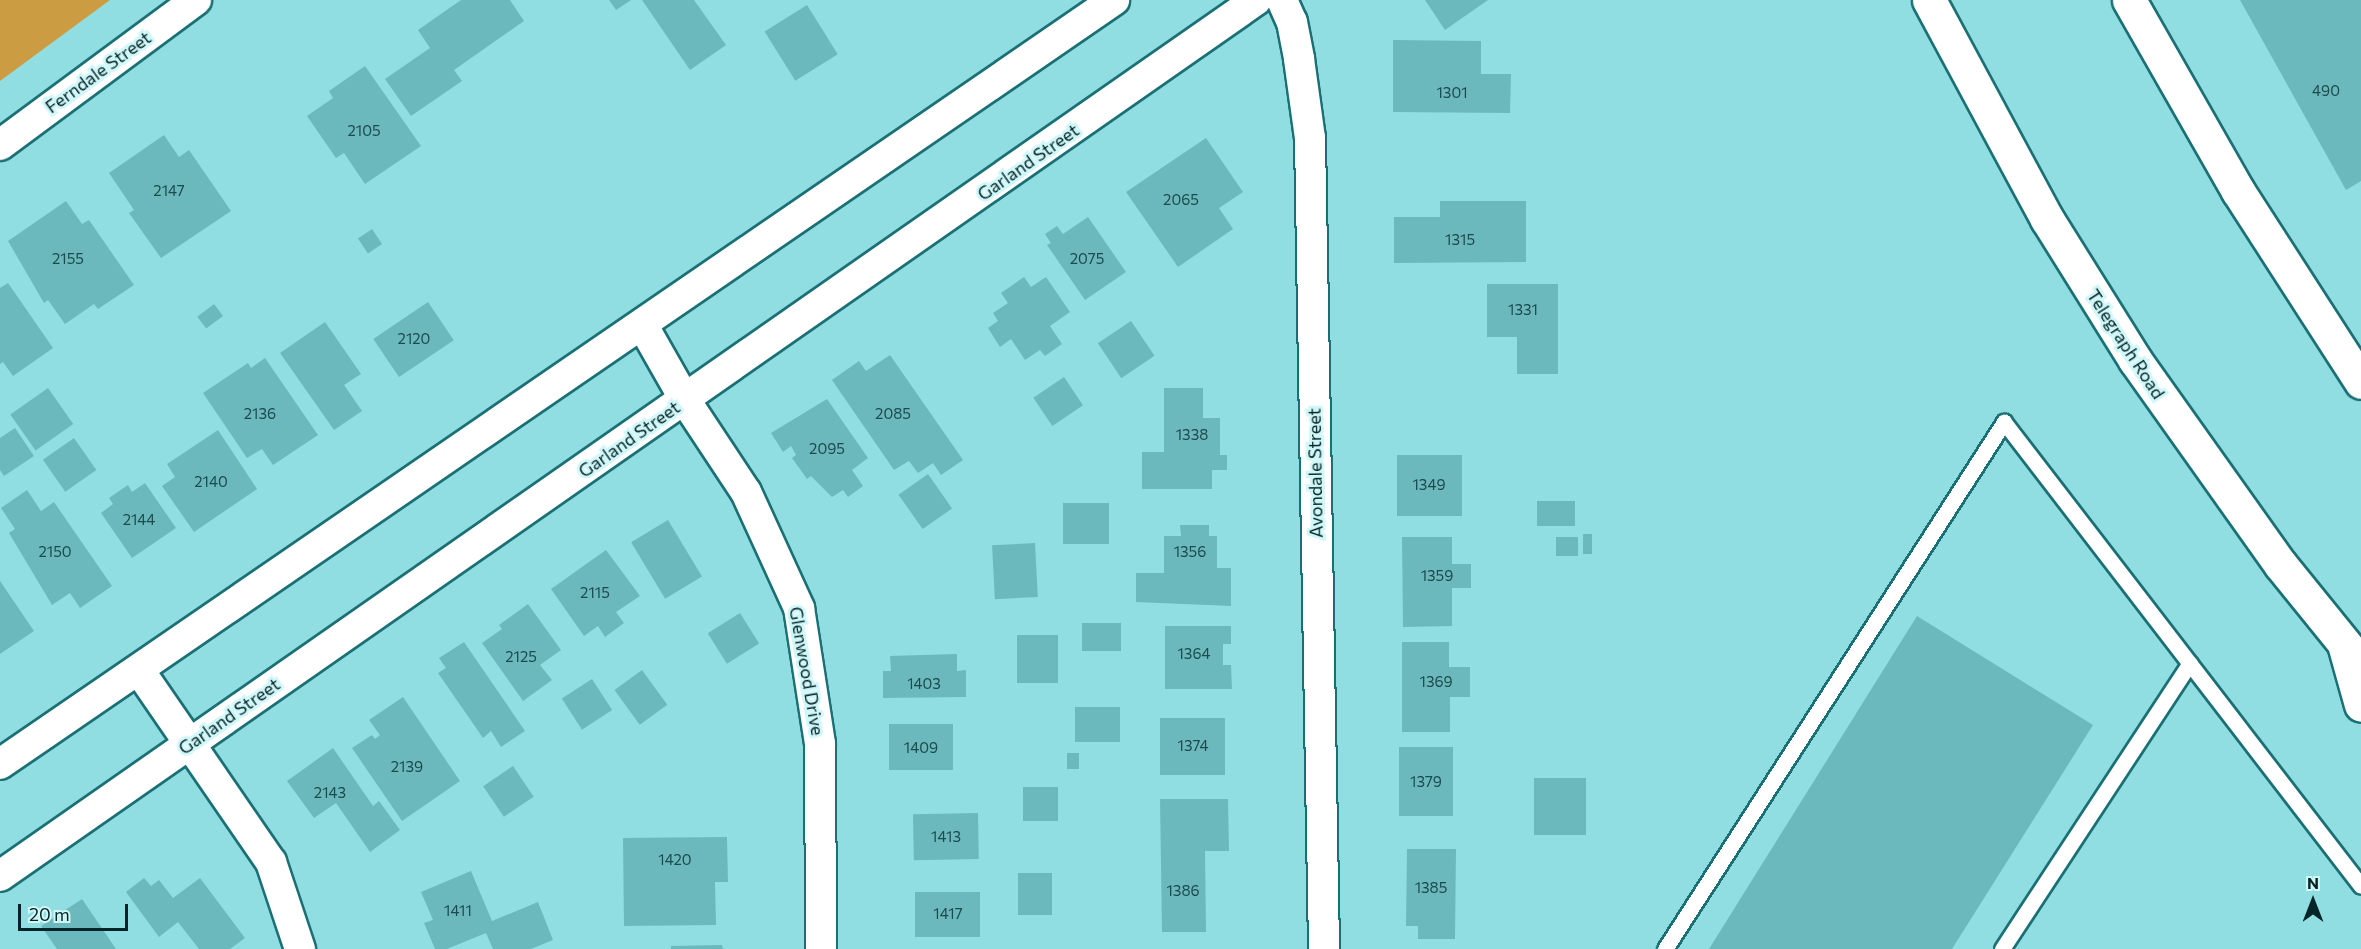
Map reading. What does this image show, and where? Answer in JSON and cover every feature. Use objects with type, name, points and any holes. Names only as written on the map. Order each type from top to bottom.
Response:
[{"type":"highway","name":"Telegraph Road","points":[[1929,0],[2047,219],[2135,360],[2217,478],[2353,654]]},
{"type":"highway","points":[[2129,0],[2238,191],[2361,382]]},
{"type":"highway","points":[[2353,654],[2361,705]]},
{"type":"street","name":"Ferndale Street","points":[[0,145],[196,0]]},
{"type":"street","points":[[0,764],[643,326],[1114,0]]},
{"type":"street","name":"Garland Street","points":[[0,876],[1256,0]]},
{"type":"street","name":"Avondale Street","points":[[1282,0],[1297,49],[1310,138],[1324,949]]},
{"type":"street","name":"Glenwood Drive","points":[[643,326],[685,400],[746,492],[799,608],[820,744],[821,949]]},
{"type":"street","points":[[139,670],[271,862],[300,949]]},
{"type":"lane","points":[[1665,949],[2004,422],[2361,886]]},
{"type":"lane","points":[[2002,949],[2190,663]]},
{"type":"shaded area","points":[[0,0],[110,0],[0,81]]},
{"type":"building","points":[[461,0],[510,0],[524,21],[454,70],[462,81],[411,116],[385,79],[430,48],[418,30]]},
{"type":"building","points":[[609,0],[631,0],[616,10]]},
{"type":"building","points":[[642,0],[694,0],[726,45],[690,70]]},
{"type":"building","points":[[1425,0],[1488,0],[1445,30]]},
{"type":"building","points":[[2240,0],[2361,0],[2361,181],[2346,190]]},
{"type":"building","points":[[807,5],[838,54],[795,81],[765,31]]},
{"type":"building","points":[[1393,40],[1481,41],[1481,74],[1511,74],[1510,113],[1393,112]]},
{"type":"building","points":[[365,66],[421,146],[365,184],[344,153],[336,158],[307,116],[333,98],[329,91]]},
{"type":"building","points":[[164,135],[179,157],[189,150],[231,211],[161,258],[129,213],[134,210],[109,173]]},
{"type":"building","points":[[1206,138],[1243,192],[1219,208],[1233,229],[1178,267],[1126,192]]},
{"type":"building","points":[[66,201],[82,224],[89,220],[134,285],[98,309],[94,304],[65,324],[48,300],[44,303],[8,241]]},
{"type":"building","points":[[1440,201],[1526,201],[1526,262],[1394,263],[1394,217],[1440,217]]},
{"type":"building","points":[[1088,217],[1126,272],[1085,300],[1047,245],[1051,243],[1045,234],[1057,226],[1063,234]]},
{"type":"building","points":[[372,229],[382,244],[368,253],[358,239]]},
{"type":"building","points":[[1024,277],[1031,287],[1046,277],[1070,312],[1050,326],[1062,344],[1045,356],[1040,350],[1025,360],[1011,339],[1000,347],[988,328],[998,321],[993,313],[1008,303],[1001,293]]},
{"type":"building","points":[[8,283],[53,348],[13,376],[3,362],[0,364],[0,288]]},
{"type":"building","points":[[1487,284],[1558,284],[1558,374],[1517,374],[1517,337],[1487,337]]},
{"type":"building","points":[[428,302],[454,340],[399,377],[373,339]]},
{"type":"building","points":[[214,304],[223,316],[206,329],[197,317]]},
{"type":"building","points":[[1131,321],[1154,356],[1121,378],[1098,343]]},
{"type":"building","points":[[325,322],[361,374],[344,385],[362,411],[334,430],[280,353]]},
{"type":"building","points":[[890,355],[963,460],[941,475],[933,463],[918,473],[909,461],[894,470],[832,380],[859,361],[866,371]]},
{"type":"building","points":[[265,358],[318,435],[273,465],[262,449],[247,458],[203,393],[248,363],[251,368]]},
{"type":"building","points":[[1064,377],[1083,405],[1052,426],[1033,398]]},
{"type":"building","points":[[48,388],[73,424],[36,450],[10,414]]},
{"type":"building","points":[[1164,388],[1203,388],[1203,418],[1220,418],[1220,455],[1227,455],[1227,470],[1212,470],[1212,489],[1142,489],[1142,452],[1164,452]]},
{"type":"building","points":[[827,399],[868,458],[852,470],[863,486],[848,497],[843,490],[832,497],[811,476],[807,479],[792,458],[796,455],[791,446],[783,452],[771,433]]},
{"type":"building","points":[[15,428],[34,456],[4,476],[0,470],[0,438]]},
{"type":"building","points":[[218,430],[257,489],[194,532],[162,486],[175,477],[167,464]]},
{"type":"building","points":[[74,438],[96,470],[65,492],[43,460]]},
{"type":"building","points":[[1397,455],[1462,455],[1462,516],[1397,516]]},
{"type":"building","points":[[928,474],[952,508],[923,529],[899,495]]},
{"type":"building","points":[[145,483],[176,528],[132,558],[101,513],[113,504],[109,498],[128,485],[132,492]]},
{"type":"building","points":[[27,490],[41,511],[54,502],[112,586],[80,608],[70,593],[52,605],[9,533],[15,529],[1,508]]},
{"type":"building","points":[[1537,501],[1575,501],[1575,526],[1537,526]]},
{"type":"building","points":[[1063,503],[1109,503],[1109,544],[1063,544]]},
{"type":"building","points":[[668,520],[702,577],[665,599],[631,542]]},
{"type":"building","points":[[1180,525],[1209,525],[1209,536],[1217,536],[1217,568],[1231,568],[1231,606],[1136,602],[1136,573],[1164,573],[1164,536],[1181,536]]},
{"type":"building","points":[[1583,534],[1592,534],[1592,554],[1583,554]]},
{"type":"building","points":[[1402,537],[1452,537],[1452,564],[1471,564],[1471,588],[1452,588],[1452,626],[1403,627]]},
{"type":"building","points":[[1556,537],[1578,537],[1578,556],[1556,556]]},
{"type":"building","points":[[1035,543],[1038,597],[995,599],[992,545]]},
{"type":"building","points":[[606,550],[640,596],[616,612],[624,623],[605,637],[598,626],[584,636],[551,589]]},
{"type":"building","points":[[0,581],[34,631],[0,654]]},
{"type":"building","points":[[528,604],[561,650],[540,665],[552,680],[523,701],[482,643],[502,629],[499,625]]},
{"type":"building","points":[[740,613],[759,644],[727,664],[708,633]]},
{"type":"building","points":[[1917,616],[2093,725],[1952,949],[1709,949]]},
{"type":"building","points":[[1082,623],[1121,623],[1121,651],[1082,651]]},
{"type":"building","points":[[1165,626],[1231,626],[1231,644],[1223,644],[1223,665],[1231,665],[1232,689],[1165,689]]},
{"type":"building","points":[[1017,635],[1058,635],[1058,683],[1017,683]]},
{"type":"building","points":[[464,642],[525,731],[501,747],[491,731],[483,738],[438,673],[446,668],[439,658]]},
{"type":"building","points":[[1402,642],[1449,642],[1449,667],[1470,667],[1470,697],[1450,697],[1450,732],[1402,732]]},
{"type":"building","points":[[957,654],[957,671],[966,670],[966,697],[883,698],[883,671],[891,671],[890,656]]},
{"type":"building","points":[[642,670],[667,705],[640,725],[614,690]]},
{"type":"building","points":[[592,679],[612,710],[582,730],[562,699]]},
{"type":"building","points":[[403,697],[460,781],[402,821],[352,748],[372,735],[375,739],[380,735],[369,720]]},
{"type":"building","points":[[1075,707],[1120,707],[1120,742],[1075,742]]},
{"type":"building","points":[[1160,718],[1225,718],[1225,775],[1160,775]]},
{"type":"building","points":[[889,724],[953,724],[953,770],[889,770]]},
{"type":"building","points":[[1399,747],[1453,747],[1453,816],[1399,816]]},
{"type":"building","points":[[333,748],[373,806],[379,801],[400,830],[370,852],[336,803],[314,818],[287,781]]},
{"type":"building","points":[[1067,753],[1079,753],[1079,769],[1067,769]]},
{"type":"building","points":[[513,766],[534,797],[504,817],[483,786]]},
{"type":"building","points":[[1534,778],[1586,778],[1586,835],[1534,835]]},
{"type":"building","points":[[1023,787],[1058,787],[1058,821],[1023,821]]},
{"type":"building","points":[[1160,799],[1228,799],[1229,851],[1205,851],[1206,932],[1162,932]]},
{"type":"building","points":[[978,813],[979,859],[914,860],[913,814]]},
{"type":"building","points":[[727,837],[728,882],[715,882],[716,925],[624,926],[623,838]]},
{"type":"building","points":[[1407,849],[1456,849],[1455,939],[1418,939],[1418,926],[1406,926]]},
{"type":"building","points":[[471,871],[492,921],[538,902],[553,940],[531,949],[493,949],[486,933],[447,949],[435,949],[424,923],[433,920],[421,892]]},
{"type":"building","points":[[1018,873],[1052,873],[1052,915],[1018,915]]},
{"type":"building","points":[[144,878],[151,886],[159,880],[173,898],[200,878],[245,938],[230,949],[199,949],[178,922],[159,937],[126,892]]},
{"type":"building","points":[[915,892],[980,892],[980,937],[915,937]]},
{"type":"building","points":[[82,899],[116,949],[57,949],[41,926]]},
{"type":"building","points":[[722,945],[723,949],[671,949],[671,946]]}]
